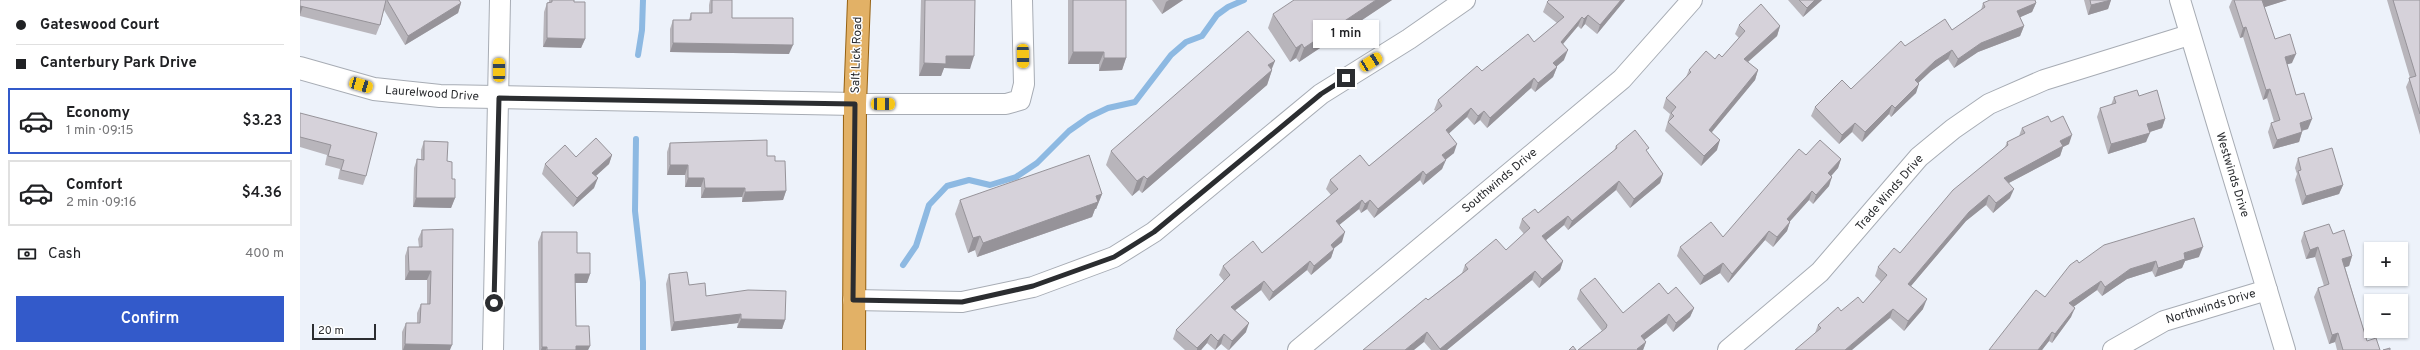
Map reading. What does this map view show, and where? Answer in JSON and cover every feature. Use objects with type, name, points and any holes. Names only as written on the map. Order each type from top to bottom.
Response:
[{"type":"main road","name":"Salt Lick Road","points":[[854,350],[853,300],[855,104],[859,0]]},
{"type":"street","points":[[493,350],[500,0]]},
{"type":"street","points":[[855,104],[1006,104],[1020,100],[1024,84],[1022,0]]},
{"type":"street","points":[[853,300],[962,302],[1033,286],[1114,257],[1154,232],[1321,94],[1409,39],[1465,0]]},
{"type":"street","name":"Southwinds Drive","points":[[1298,350],[1622,79],[1692,0]]},
{"type":"street","name":"Westwinds Drive","points":[[2180,0],[2285,350]]},
{"type":"street","name":"Trade Winds Drive","points":[[1728,350],[1820,272],[1919,157],[1953,129],[1989,104],[2044,80],[2189,34]]},
{"type":"street","name":"Laurelwood Drive","points":[[300,68],[374,89],[402,93],[499,98],[855,104]]},
{"type":"street","name":"Northwinds Drive","points":[[2113,350],[2164,321],[2267,290]]},
{"type":"building","points":[[300,0],[386,0],[380,25],[300,6]]},
{"type":"building","points":[[387,0],[459,0],[461,3],[408,36]]},
{"type":"building","points":[[552,0],[574,0],[574,2],[585,2],[585,39],[547,38],[547,3],[552,2]]},
{"type":"building","points":[[712,0],[732,0],[732,18],[793,18],[793,45],[673,43],[673,20],[691,20],[691,13],[712,13]]},
{"type":"building","points":[[925,0],[975,0],[974,56],[946,56],[946,64],[924,63]]},
{"type":"building","points":[[1073,0],[1126,0],[1126,58],[1104,58],[1104,52],[1073,52]]},
{"type":"building","points":[[1294,0],[1376,0],[1304,48],[1302,44],[1296,48],[1273,14]]},
{"type":"building","points":[[1549,0],[1621,0],[1600,25],[1588,15],[1584,19],[1582,17],[1561,42],[1568,50],[1553,63],[1557,67],[1538,83],[1534,78],[1490,118],[1484,111],[1478,116],[1471,108],[1446,130],[1457,144],[1442,155],[1446,160],[1426,175],[1423,171],[1378,209],[1370,200],[1365,204],[1362,200],[1336,221],[1345,232],[1331,245],[1334,249],[1314,266],[1310,261],[1273,292],[1264,281],[1231,307],[1249,323],[1232,341],[1224,334],[1218,341],[1211,334],[1197,348],[1176,330],[1230,275],[1223,266],[1253,241],[1262,253],[1338,189],[1330,180],[1360,155],[1369,166],[1442,106],[1438,100],[1477,66],[1482,71],[1528,34],[1534,42],[1564,17],[1547,2]]},
{"type":"building","points":[[1799,0],[1815,0],[1807,8]]},
{"type":"building","points":[[1990,0],[2035,0],[2036,3],[2017,11],[2024,26],[1981,43],[1958,59],[1952,50],[1935,61],[1915,80],[1919,84],[1895,108],[1892,105],[1865,132],[1855,123],[1842,135],[1815,107],[1842,80],[1851,89],[1901,41],[1905,46],[1945,19],[1952,30],[1985,7],[1983,3]]},
{"type":"building","points":[[2090,0],[2111,0],[2091,5]]},
{"type":"building","points":[[2234,0],[2262,0],[2275,39],[2290,34],[2296,54],[2285,57],[2296,95],[2304,93],[2312,119],[2300,123],[2302,132],[2277,140],[2271,123],[2280,120],[2270,89],[2266,90],[2246,27],[2243,28]]},
{"type":"building","points":[[2393,0],[2420,0],[2420,114],[2409,78],[2416,76]]},
{"type":"building","points":[[1761,4],[1780,26],[1744,59],[1758,70],[1709,130],[1720,140],[1704,156],[1668,122],[1674,116],[1671,113],[1676,107],[1666,98],[1691,72],[1689,70],[1706,51],[1715,59],[1719,54],[1722,57],[1745,31],[1739,25]]},
{"type":"building","points":[[1248,31],[1275,61],[1268,65],[1272,70],[1147,179],[1144,176],[1137,181],[1111,151]]},
{"type":"building","points":[[2137,90],[2139,96],[2157,90],[2165,119],[2147,124],[2150,133],[2111,144],[2100,108],[2116,103],[2114,97]]},
{"type":"building","points":[[300,113],[377,133],[366,176],[341,170],[344,160],[328,156],[331,145],[300,137]]},
{"type":"building","points":[[2048,116],[2051,122],[2063,116],[2072,135],[2060,141],[2063,146],[2004,178],[2014,189],[1996,203],[1989,195],[1969,212],[1908,284],[1927,299],[1908,321],[1893,309],[1845,350],[1795,350],[1821,328],[1818,325],[1838,307],[1841,311],[1858,297],[1863,303],[1887,275],[1878,267],[1894,248],[1900,253],[1953,190],[2008,145],[2007,142],[2025,133],[2022,128]]},
{"type":"building","points":[[1635,130],[1649,148],[1646,150],[1663,174],[1634,199],[1619,181],[1572,221],[1568,216],[1542,236],[1563,261],[1542,279],[1535,271],[1440,349],[1427,332],[1405,350],[1363,350],[1426,298],[1428,300],[1468,269],[1465,265],[1496,239],[1506,250],[1530,228],[1522,219],[1535,209],[1538,213],[1617,148],[1616,146]]},
{"type":"building","points":[[596,138],[612,155],[592,173],[598,178],[577,198],[545,164],[565,145],[576,157]]},
{"type":"building","points":[[767,140],[767,156],[775,156],[775,161],[785,161],[786,191],[745,192],[745,188],[705,188],[704,178],[688,178],[688,165],[670,165],[670,143]]},
{"type":"building","points":[[1820,140],[1841,159],[1828,173],[1832,177],[1816,195],[1812,191],[1787,219],[1790,222],[1777,237],[1769,231],[1732,274],[1723,263],[1704,276],[1680,247],[1711,222],[1723,237],[1799,149],[1806,155]]},
{"type":"building","points":[[424,141],[448,142],[447,161],[452,162],[452,179],[455,179],[455,198],[416,198],[417,159],[424,160]]},
{"type":"building","points":[[2332,148],[2343,185],[2306,196],[2298,171],[2301,170],[2298,158]]},
{"type":"building","points":[[1089,155],[1102,194],[1096,196],[1098,202],[983,243],[980,236],[973,238],[960,200]]},
{"type":"building","points":[[2194,218],[2203,247],[2184,253],[2185,259],[2158,268],[2156,261],[2130,269],[2105,287],[2101,281],[2069,303],[2075,308],[2055,334],[2052,332],[2038,350],[1989,350],[2036,290],[2045,297],[2070,265],[2077,260],[2079,263],[2104,245]]},
{"type":"building","points":[[2329,224],[2333,234],[2344,230],[2352,256],[2342,259],[2364,331],[2364,338],[2366,338],[2367,341],[2376,338],[2380,350],[2343,350],[2338,333],[2332,335],[2318,288],[2329,284],[2318,247],[2310,250],[2304,232]]},
{"type":"building","points":[[453,229],[452,345],[405,344],[406,323],[420,323],[421,304],[430,304],[431,271],[409,271],[408,247],[422,247],[422,230]]},
{"type":"building","points":[[542,232],[577,232],[577,253],[590,253],[590,274],[575,274],[576,326],[589,326],[590,346],[576,346],[576,350],[547,350],[547,347],[542,347]]},
{"type":"building","points":[[687,272],[689,285],[705,283],[706,296],[748,290],[786,291],[785,320],[741,319],[741,314],[674,322],[669,274]]},
{"type":"building","points":[[1595,278],[1623,313],[1659,283],[1668,294],[1676,287],[1694,308],[1676,323],[1669,314],[1641,336],[1646,342],[1637,349],[1638,350],[1578,350],[1606,328],[1607,325],[1580,290]]},
{"type":"building","points":[[1573,346],[1576,350],[1569,350]]},
{"type":"waterway","points":[[638,55],[642,30],[643,0]]},
{"type":"waterway","points":[[903,265],[916,246],[929,205],[947,186],[969,180],[990,185],[1016,177],[1037,163],[1069,131],[1089,117],[1108,108],[1135,102],[1171,55],[1186,42],[1202,36],[1217,15],[1228,7],[1244,0]]},
{"type":"waterway","points":[[636,139],[635,211],[643,282],[643,350]]},
{"type":"route","points":[[494,303],[499,98],[855,104],[853,300],[962,302],[1033,286],[1114,257],[1154,232],[1321,94],[1346,78]]}]
